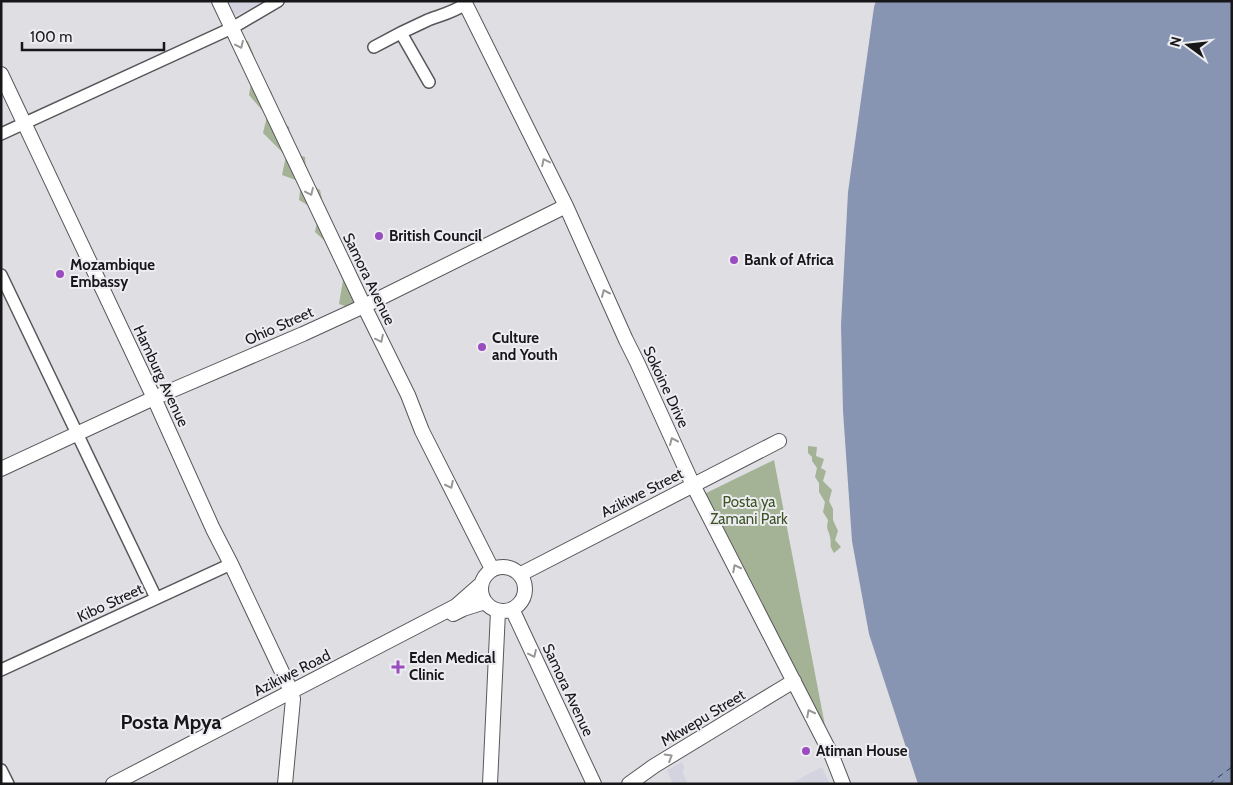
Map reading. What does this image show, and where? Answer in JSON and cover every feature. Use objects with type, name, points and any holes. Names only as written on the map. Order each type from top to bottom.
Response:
[{"type":"street","name":"Samora Avenue","points":[[219,1],[408,395],[422,431],[492,569]]},
{"type":"street","points":[[1,134],[232,28],[278,1]]},
{"type":"street","points":[[374,47],[401,33],[460,8],[464,3]]},
{"type":"street","name":"Sokoine Drive","points":[[464,3],[566,206],[693,485],[832,756],[843,784]]},
{"type":"street","points":[[401,33],[429,82]]},
{"type":"street","name":"Hamburg Avenue","points":[[1,74],[292,695]]},
{"type":"street","name":"Ohio Street","points":[[1,470],[154,398],[364,306],[566,206]]},
{"type":"street","points":[[1,275],[156,598]]},
{"type":"street","name":"Azikiwe Street","points":[[521,574],[779,441]]},
{"type":"street","name":"Kibo Street","points":[[1,670],[231,564]]},
{"type":"street","points":[[505,566],[521,574],[526,592],[519,606],[505,610],[491,608],[485,602],[482,596],[481,584],[487,573],[492,569],[505,566]]},
{"type":"street","name":"Azikiwe Road","points":[[132,784],[456,606],[481,584]]},
{"type":"street","name":"Azikiwe Road","points":[[113,784],[463,609],[485,602]]},
{"type":"street","name":"Samora Avenue","points":[[505,610],[594,784]]},
{"type":"street","points":[[490,784],[505,610]]},
{"type":"street","name":"Mkwepu Street","points":[[629,784],[654,766],[794,682]]},
{"type":"street","points":[[285,784],[292,695]]},
{"type":"street","points":[[1,770],[8,784]]},
{"type":"shaded area","points":[[228,1],[266,1],[235,16]]},
{"type":"shaded area","points":[[682,762],[685,769],[682,771],[688,784],[673,784],[667,770]]},
{"type":"shaded area","points":[[822,767],[830,784],[790,784],[812,772]]},
{"type":"green space","points":[[248,41],[259,74],[272,93],[274,115],[289,127],[292,153],[305,157],[307,182],[320,190],[325,213],[333,223],[333,241],[343,246],[352,280],[366,296],[354,309],[339,304],[343,280],[327,243],[315,232],[319,212],[299,200],[301,182],[282,175],[286,156],[263,133],[267,116],[249,95],[253,71],[238,61],[240,42]]},
{"type":"green space","points":[[808,446],[817,447],[816,456],[824,459],[821,468],[826,471],[823,481],[832,490],[829,501],[833,509],[833,520],[838,531],[835,540],[841,547],[834,553],[827,528],[828,520],[823,512],[825,502],[819,492],[819,483],[815,477],[817,468],[808,453]]},
{"type":"green space","name":"Posta ya Zamani Park","points":[[774,460],[827,736],[702,495]]},
{"type":"water","points":[[876,1],[1232,1],[1232,784],[918,784],[869,634],[852,541],[843,411],[841,325],[848,192]]},
{"type":"ferry route","points":[[1209,784],[1232,767]]},
{"type":"place","name":"British Council","points":[[379,236]]},
{"type":"place","name":"Bank of Africa","points":[[734,260]]},
{"type":"place","name":"Mozambique Embassy","points":[[60,274]]},
{"type":"place","name":"Culture and Youth","points":[[482,347]]},
{"type":"place","name":"Eden Medical Clinic","points":[[398,667]]},
{"type":"place","name":"Atiman House","points":[[806,751]]},
{"type":"district","name":"Posta Mpya","points":[[171,722]]}]
